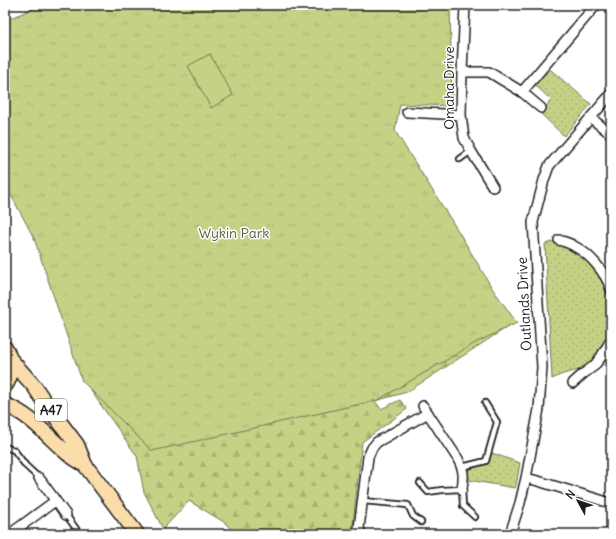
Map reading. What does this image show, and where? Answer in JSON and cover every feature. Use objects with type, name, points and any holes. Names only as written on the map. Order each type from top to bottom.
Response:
[{"type":"main road","points":[[5,386],[11,372],[8,353]]},
{"type":"main road","name":"A47","points":[[8,353],[77,445],[85,465],[136,534]]},
{"type":"main road","name":"A47","points":[[5,405],[22,414],[68,453],[85,465]]},
{"type":"street","name":"Omaha Drive","points":[[465,5],[461,115],[464,138],[493,187]]},
{"type":"street","points":[[522,92],[596,5]]},
{"type":"street","points":[[462,72],[489,72],[522,92],[541,108]]},
{"type":"street","name":"Outlands Drive","points":[[510,534],[526,478],[539,409],[542,367],[533,222],[544,180],[550,166],[611,94]]},
{"type":"street","points":[[407,112],[461,115]]},
{"type":"street","points":[[591,118],[611,134]]},
{"type":"street","points":[[559,240],[574,245],[594,261],[600,267],[611,289]]},
{"type":"street","points":[[573,383],[594,366],[611,340]]},
{"type":"street","points":[[360,534],[359,528],[368,458],[372,448],[377,442],[425,410],[462,467],[464,475],[462,488]]},
{"type":"street","points":[[39,478],[66,515]]},
{"type":"street","points":[[526,478],[611,504]]},
{"type":"street","points":[[10,534],[56,501]]},
{"type":"lane","points":[[460,159],[471,151]]},
{"type":"lane","points":[[462,467],[486,461],[496,422],[484,403]]},
{"type":"lane","points":[[5,447],[14,450],[26,466],[39,478]]},
{"type":"lane","points":[[420,483],[428,492],[462,488],[463,506],[475,517]]},
{"type":"lane","points":[[362,501],[408,505],[414,516],[421,522]]},
{"type":"lane","points":[[66,515],[80,534]]},
{"type":"green space","name":"Wykin Park","points":[[40,5],[450,5],[452,106],[400,104],[395,131],[492,288],[517,323],[477,342],[378,400],[152,451],[82,381],[34,238],[5,184],[5,21]]},
{"type":"green space","points":[[210,54],[233,95],[211,108],[188,66]]},
{"type":"green space","points":[[545,65],[591,104],[564,136],[541,114],[551,100],[531,81]]},
{"type":"green space","points":[[559,240],[584,252],[607,280],[611,297],[611,339],[594,366],[563,374],[552,379],[545,244]]},
{"type":"green space","points":[[506,328],[407,392],[375,401],[381,409],[400,400],[407,409],[362,442],[352,534],[236,534],[224,522],[189,501],[163,529],[144,492],[137,456],[91,391],[94,382]]},
{"type":"green space","points":[[489,452],[520,463],[515,488],[468,480],[466,471],[487,463]]}]
